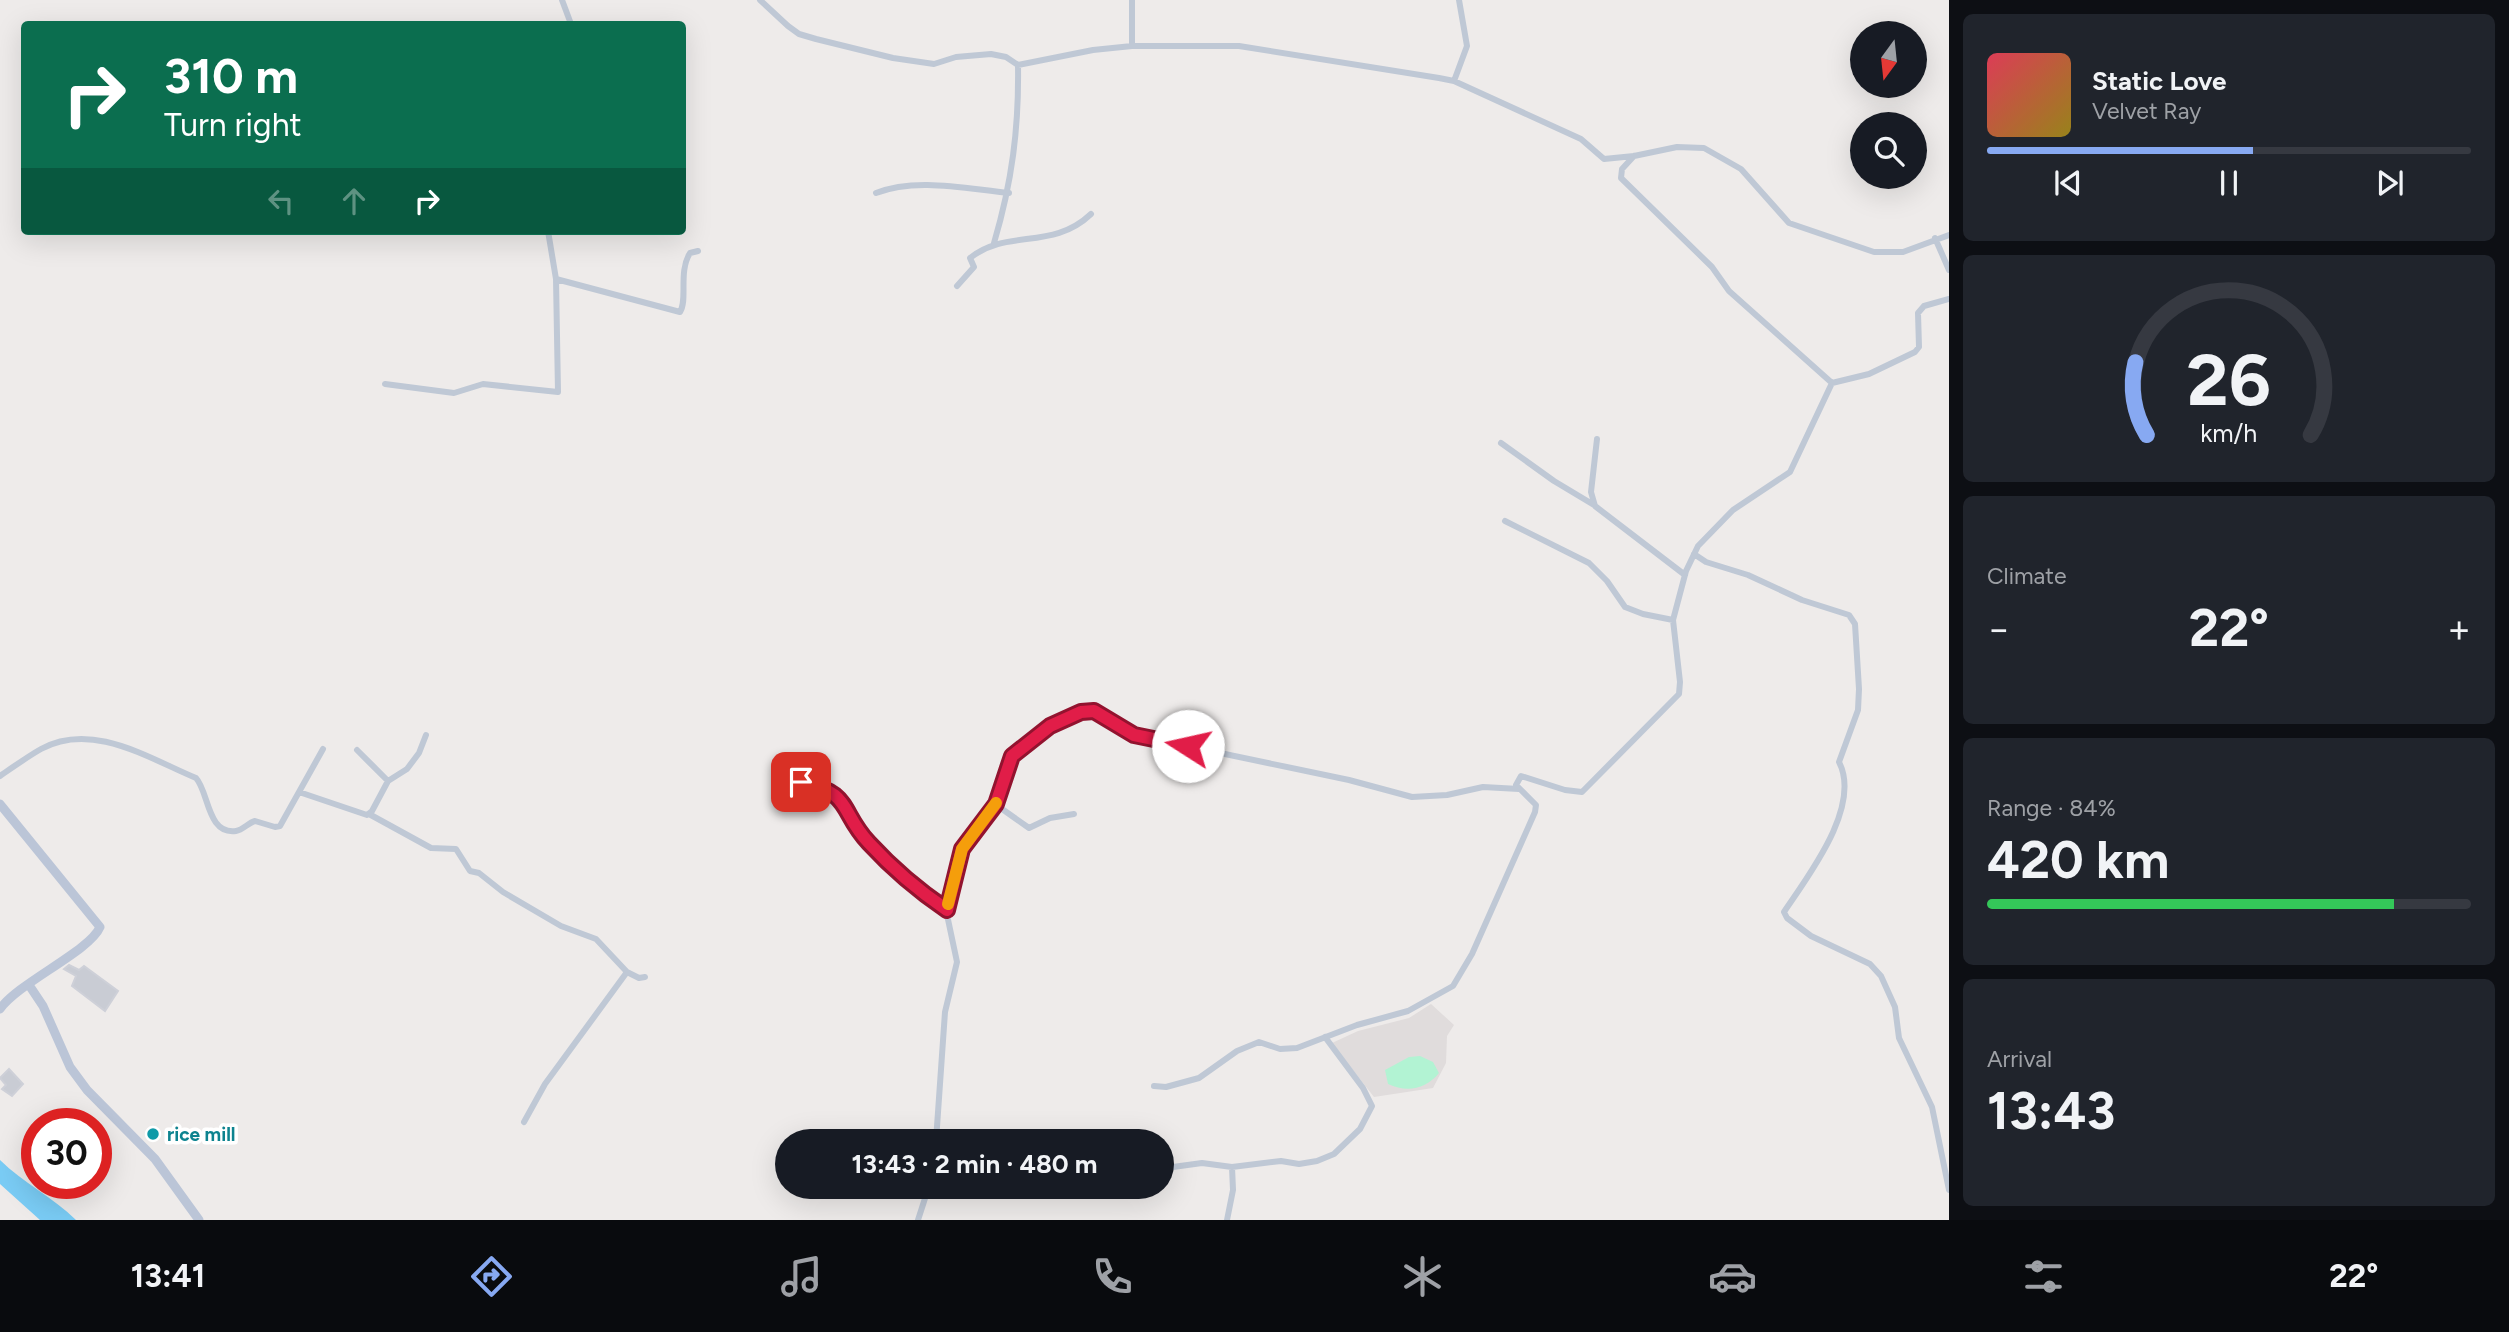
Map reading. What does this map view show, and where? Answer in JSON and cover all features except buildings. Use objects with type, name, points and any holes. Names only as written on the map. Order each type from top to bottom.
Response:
[{"type":"street","points":[[562,0],[570,21]]},
{"type":"street","points":[[760,0],[799,34],[892,58],[934,64],[990,54],[1006,57],[1018,65],[1093,50],[1132,46],[1239,46],[1454,82],[1581,139],[1604,159],[1634,156],[1677,146],[1694,146],[1710,151],[1741,169],[1789,223],[1866,251],[1903,252],[1949,235]]},
{"type":"street","points":[[1132,0],[1132,46]]},
{"type":"street","points":[[1454,82],[1467,46],[1459,0]]},
{"type":"street","points":[[994,243],[1009,192],[1018,120],[1018,65]]},
{"type":"street","points":[[1634,156],[1622,169],[1621,178],[1712,267],[1729,291],[1832,383]]},
{"type":"street","points":[[876,193],[889,188],[910,186],[1009,192]]},
{"type":"street","points":[[957,286],[974,267],[970,258],[994,243],[1048,237],[1076,228],[1091,214]]},
{"type":"street","points":[[385,384],[454,393],[483,384],[558,392],[556,278],[549,235]]},
{"type":"street","points":[[1935,238],[1949,270]]},
{"type":"street","points":[[556,278],[680,312],[684,305],[683,264],[690,253],[698,250]]},
{"type":"street","points":[[1832,383],[1869,374],[1915,352],[1919,347],[1918,313],[1924,306],[1949,299]]},
{"type":"street","points":[[1154,1086],[1166,1087],[1199,1078],[1237,1051],[1259,1042],[1280,1049],[1297,1048],[1408,1011],[1453,986],[1472,954],[1535,812],[1536,805],[1533,800],[1516,785],[1521,776],[1565,790],[1581,792],[1679,694],[1673,620],[1685,575],[1694,554],[1715,526],[1790,472],[1832,383]]},
{"type":"street","points":[[1595,506],[1591,492],[1597,439]]},
{"type":"street","points":[[1501,443],[1553,481],[1595,506],[1685,575]]},
{"type":"street","points":[[1505,521],[1589,563],[1607,581],[1625,607],[1673,620]]},
{"type":"street","points":[[1694,554],[1706,562],[1748,575],[1802,600],[1849,615],[1855,624],[1858,710],[1839,762],[1845,775],[1835,830],[1819,860],[1784,912],[1787,918],[1811,936],[1870,964],[1881,976],[1895,1007],[1899,1038],[1932,1107],[1949,1190]]},
{"type":"street","points":[[937,1129],[945,1012],[957,962],[947,910],[962,849],[996,804],[1012,756],[1050,726],[1081,712],[1094,711],[1134,735],[1349,780],[1412,797],[1447,795],[1483,787],[1520,789]]},
{"type":"street","points":[[369,814],[388,781],[407,769],[419,752],[426,735]]},
{"type":"street","points":[[0,776],[43,748],[74,738],[94,738],[195,778],[216,822],[227,830],[240,830],[255,821],[280,826],[323,749]]},
{"type":"street","points":[[357,750],[388,781]]},
{"type":"street","points":[[801,782],[825,787],[838,797],[867,842],[926,896],[947,910]]},
{"type":"street","points":[[299,792],[369,814],[431,848],[456,849],[464,858],[470,872],[479,873],[503,892],[561,926],[596,939],[627,972],[639,978],[645,977]]},
{"type":"street","points":[[0,804],[100,928],[97,936],[0,1009]]},
{"type":"street","points":[[996,804],[1029,828],[1050,818],[1074,814]]},
{"type":"street","points":[[524,1122],[545,1084],[627,972]]},
{"type":"street","points":[[29,985],[43,1006],[70,1066],[87,1090],[155,1159],[199,1220]]},
{"type":"street","points":[[1174,1167],[1202,1163],[1232,1167],[1281,1161],[1298,1164],[1317,1161],[1334,1154],[1360,1129],[1372,1106],[1370,1099],[1325,1037]]},
{"type":"street","points":[[1227,1220],[1233,1190],[1232,1167]]},
{"type":"street","points":[[918,1220],[925,1199]]},
{"type":"shaded area","points":[[1431,1004],[1454,1025],[1447,1036],[1446,1063],[1433,1088],[1374,1097],[1332,1043],[1358,1031],[1409,1018]]},
{"type":"green space","points":[[1420,1056],[1433,1062],[1439,1073],[1434,1078],[1422,1086],[1409,1089],[1388,1084],[1385,1070],[1409,1057]]},
{"type":"water","points":[[0,1160],[21,1178],[21,1199],[51,1199],[76,1220],[40,1220],[0,1184]]},
{"type":"slow traffic","points":[[948,904],[962,849],[996,803]]},
{"type":"place","name":"rice mill","points":[[153,1134]]},
{"type":"route","points":[[801,782],[825,787],[838,797],[867,842],[926,896],[947,910],[962,849],[996,804],[1012,756],[1050,726],[1081,712],[1094,711],[1134,735],[1188,746]]}]
